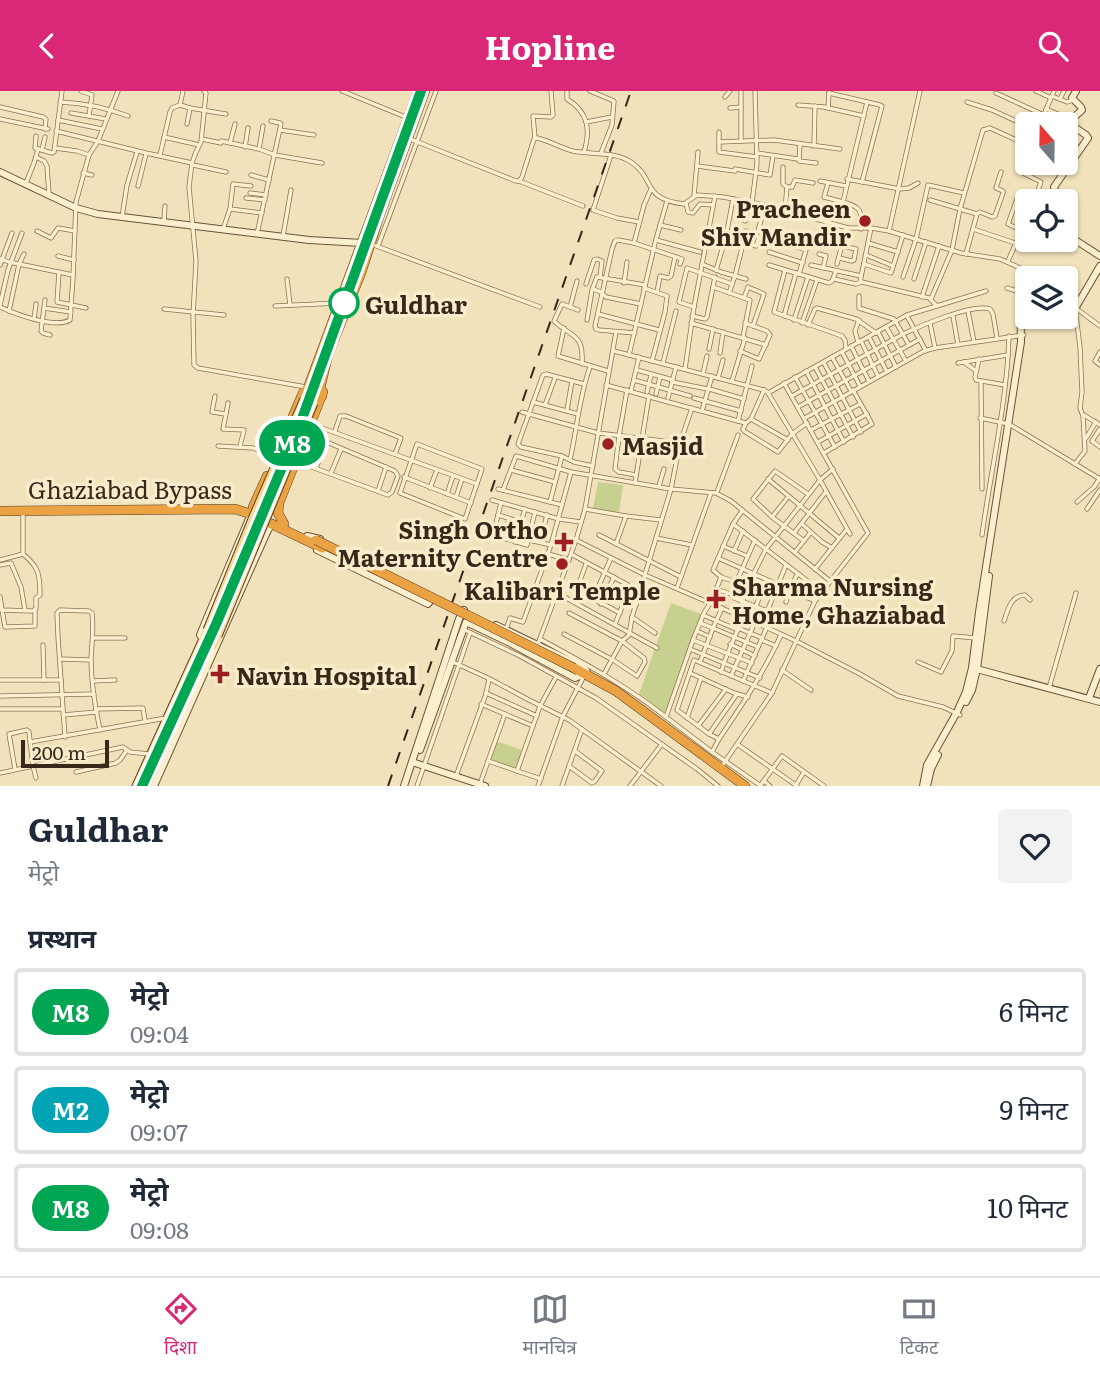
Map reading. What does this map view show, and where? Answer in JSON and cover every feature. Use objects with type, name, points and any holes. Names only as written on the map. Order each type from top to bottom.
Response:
[{"type":"highway","points":[[284,524],[278,512],[279,503],[312,424],[319,396],[324,354],[338,303],[371,244],[418,91]]},
{"type":"highway","points":[[255,512],[303,393],[324,354],[384,216],[412,140],[425,91]]},
{"type":"highway","name":"Ghaziabad Bypass","points":[[0,509],[235,509],[255,512]]},
{"type":"highway","name":"Ghaziabad Bypass","points":[[0,509],[41,509]]},
{"type":"highway","points":[[255,512],[284,524],[579,674],[723,764],[746,786]]},
{"type":"highway","points":[[255,512],[269,527],[310,539]]},
{"type":"highway","points":[[579,674],[602,677],[650,710],[666,728],[738,786]]},
{"type":"main road","points":[[145,786],[252,519],[308,388]]},
{"type":"main road","points":[[136,786],[149,754],[206,651],[214,645],[319,396]]},
{"type":"street","points":[[36,136],[35,148],[54,152],[62,91]]},
{"type":"street","points":[[81,91],[92,94],[89,116]]},
{"type":"street","points":[[22,233],[10,262],[0,306],[23,317],[67,322],[70,320],[74,275],[76,208],[83,173],[117,91]]},
{"type":"street","points":[[180,104],[183,91]]},
{"type":"street","points":[[204,91],[202,139],[195,152],[189,187],[196,261],[193,363],[195,367],[308,388],[309,392],[261,498]]},
{"type":"street","points":[[342,91],[408,118]]},
{"type":"street","points":[[436,91],[412,140],[583,206]]},
{"type":"street","points":[[519,181],[535,138],[533,116],[552,115],[551,91]]},
{"type":"street","points":[[567,91],[568,99],[579,107],[586,122],[588,137],[584,152]]},
{"type":"street","points":[[590,91],[614,101],[612,125],[601,153]]},
{"type":"street","points":[[724,97],[730,91]]},
{"type":"street","points":[[741,91],[741,141]]},
{"type":"street","points":[[746,221],[757,155],[755,91]]},
{"type":"street","points":[[889,231],[920,91]]},
{"type":"street","points":[[1036,91],[1069,102],[1073,99]]},
{"type":"street","points":[[1060,99],[1064,91]]},
{"type":"street","points":[[1073,99],[1076,91]]},
{"type":"street","points":[[828,107],[829,92],[882,106],[862,182]]},
{"type":"street","points":[[996,93],[1037,112]]},
{"type":"street","points":[[1052,112],[1046,110],[1053,95]]},
{"type":"street","points":[[1073,99],[1082,109],[1078,113]]},
{"type":"street","points":[[60,102],[117,111],[128,116]]},
{"type":"street","points":[[843,202],[867,102]]},
{"type":"street","points":[[967,102],[1015,121]]},
{"type":"street","points":[[160,155],[172,108],[180,104],[226,114]]},
{"type":"street","points":[[798,105],[828,107],[864,116]]},
{"type":"street","points":[[814,146],[815,106]]},
{"type":"street","points":[[0,107],[43,117],[46,119],[47,129],[0,119]]},
{"type":"street","points":[[730,108],[741,107]]},
{"type":"street","points":[[187,124],[190,108]]},
{"type":"street","points":[[71,113],[106,119]]},
{"type":"street","points":[[586,122],[612,117]]},
{"type":"street","points":[[58,120],[102,129]]},
{"type":"street","points":[[257,234],[281,123],[271,121]]},
{"type":"street","points":[[230,143],[234,124]]},
{"type":"street","points":[[259,149],[263,126]]},
{"type":"street","points":[[245,147],[248,128]]},
{"type":"street","points":[[930,299],[952,250],[964,193],[985,128],[1015,139]]},
{"type":"street","points":[[280,130],[314,135]]},
{"type":"street","points":[[1078,130],[1087,139],[1078,152]]},
{"type":"street","points":[[56,131],[226,171]]},
{"type":"street","points":[[719,132],[721,152],[816,163]]},
{"type":"street","points":[[25,185],[45,137]]},
{"type":"street","points":[[164,137],[200,145]]},
{"type":"street","points":[[535,138],[571,150],[626,159],[642,173],[651,189],[667,201],[686,203],[700,194],[751,202],[829,225],[889,231],[1015,266]]},
{"type":"street","points":[[202,139],[322,163]]},
{"type":"street","points":[[719,142],[774,140],[840,149]]},
{"type":"street","points":[[798,159],[800,144]]},
{"type":"street","points":[[55,148],[89,155]]},
{"type":"street","points":[[122,217],[127,185],[138,151]]},
{"type":"street","points":[[694,196],[698,152]]},
{"type":"street","points":[[138,186],[146,153]]},
{"type":"street","points":[[611,155],[593,208],[597,212],[639,222]]},
{"type":"street","points":[[697,166],[770,175],[773,156]]},
{"type":"street","points":[[36,157],[47,166],[49,196]]},
{"type":"street","points":[[783,167],[783,184],[787,187],[785,210]]},
{"type":"street","points":[[0,172],[76,208],[98,214],[309,240],[371,244],[540,307]]},
{"type":"street","points":[[930,200],[977,214],[980,212],[995,216],[1003,193],[996,188],[1001,172]]},
{"type":"street","points":[[83,173],[92,175]]},
{"type":"street","points":[[251,175],[269,180]]},
{"type":"street","points":[[1027,175],[1041,182],[1038,189]]},
{"type":"street","points":[[848,179],[897,189],[909,188],[918,183]]},
{"type":"street","points":[[787,187],[792,187],[795,180],[813,183]]},
{"type":"street","points":[[820,181],[846,186]]},
{"type":"street","points":[[828,183],[824,197],[861,211],[861,229]]},
{"type":"street","points":[[223,230],[230,209],[233,184],[251,185]]},
{"type":"street","points":[[903,277],[916,239],[928,185],[964,193]]},
{"type":"street","points":[[634,243],[651,189]]},
{"type":"street","points":[[283,237],[291,190]]},
{"type":"street","points":[[250,193],[265,197]]},
{"type":"street","points":[[685,369],[692,316],[715,196]]},
{"type":"street","points":[[246,198],[265,197]]},
{"type":"street","points":[[716,270],[733,199]]},
{"type":"street","points":[[629,355],[667,201]]},
{"type":"street","points":[[686,203],[688,212],[693,213],[700,204],[713,205]]},
{"type":"street","points":[[1015,204],[1007,223],[1015,227]]},
{"type":"street","points":[[758,231],[765,205]]},
{"type":"street","points":[[163,223],[165,206]]},
{"type":"street","points":[[230,209],[262,213]]},
{"type":"street","points":[[966,254],[977,214]]},
{"type":"street","points":[[660,225],[681,230]]},
{"type":"street","points":[[37,231],[51,238],[58,227],[75,230]]},
{"type":"street","points":[[837,264],[846,228]]},
{"type":"street","points":[[860,282],[871,228]]},
{"type":"street","points":[[973,229],[1015,243],[1007,262]]},
{"type":"street","points":[[729,293],[745,231],[759,237],[756,246],[743,242]]},
{"type":"street","points":[[0,265],[12,233]]},
{"type":"street","points":[[854,258],[890,273],[903,235]]},
{"type":"street","points":[[769,237],[806,252],[784,316]]},
{"type":"street","points":[[656,240],[700,252]]},
{"type":"street","points":[[635,333],[597,330],[596,326],[615,241],[654,249],[682,259],[680,264]]},
{"type":"street","points":[[914,279],[926,242]]},
{"type":"street","points":[[1078,242],[1100,256]]},
{"type":"street","points":[[868,243],[898,252]]},
{"type":"street","points":[[839,258],[852,261],[854,258],[856,249],[842,246]]},
{"type":"street","points":[[922,297],[939,246]]},
{"type":"street","points":[[769,253],[803,263]]},
{"type":"street","points":[[9,311],[23,254]]},
{"type":"street","points":[[819,254],[826,256],[823,268]]},
{"type":"street","points":[[866,255],[894,266]]},
{"type":"street","points":[[58,256],[74,260]]},
{"type":"street","points":[[657,292],[660,276],[671,276],[675,257]]},
{"type":"street","points":[[1,259],[74,275]]},
{"type":"street","points":[[586,284],[594,260],[597,259],[602,261],[600,277]]},
{"type":"street","points":[[624,282],[627,263]]},
{"type":"street","points":[[702,264],[746,279]]},
{"type":"street","points":[[769,265],[831,283],[836,271]]},
{"type":"street","points":[[811,265],[861,276]]},
{"type":"street","points":[[1078,303],[1100,266]]},
{"type":"street","points":[[694,307],[679,301],[687,268],[732,284]]},
{"type":"street","points":[[785,270],[774,311],[842,336],[847,349],[848,364],[860,386]]},
{"type":"street","points":[[59,272],[57,302],[86,308]]},
{"type":"street","points":[[600,277],[645,286],[667,296],[652,361]]},
{"type":"street","points":[[587,320],[596,278],[600,277]]},
{"type":"street","points":[[692,316],[706,318],[715,277]]},
{"type":"street","points":[[794,320],[808,277]]},
{"type":"street","points":[[287,279],[290,305]]},
{"type":"street","points":[[834,279],[857,284],[860,282],[930,299],[936,305]]},
{"type":"street","points":[[802,323],[817,280]]},
{"type":"street","points":[[570,307],[577,281]]},
{"type":"street","points":[[713,287],[750,302],[744,338],[732,381]]},
{"type":"street","points":[[744,298],[747,287],[764,294],[753,326]]},
{"type":"street","points":[[1007,288],[1015,289]]},
{"type":"street","points":[[593,289],[606,297],[641,304]]},
{"type":"street","points":[[986,291],[907,315],[815,367],[766,391],[751,419],[746,423],[744,432],[779,452],[792,433],[816,412],[926,351],[1023,335]]},
{"type":"street","points":[[859,296],[860,309],[891,317],[909,345]]},
{"type":"street","points":[[45,300],[42,332],[50,335]]},
{"type":"street","points":[[275,306],[338,303]]},
{"type":"street","points":[[33,319],[36,304]]},
{"type":"street","points":[[578,310],[562,304],[554,321],[576,337],[582,345],[582,364]]},
{"type":"street","points":[[792,396],[903,334],[953,315],[985,307],[992,311],[997,338]]},
{"type":"street","points":[[44,308],[71,312]]},
{"type":"street","points":[[808,325],[817,308],[859,320],[877,332],[896,367]]},
{"type":"street","points":[[164,309],[224,315]]},
{"type":"street","points":[[1078,310],[1100,326]]},
{"type":"street","points":[[663,363],[676,311]]},
{"type":"street","points":[[968,311],[974,342]]},
{"type":"street","points":[[598,314],[659,331]]},
{"type":"street","points":[[907,315],[926,351]]},
{"type":"street","points":[[953,315],[958,345]]},
{"type":"street","points":[[859,320],[855,331],[878,376]]},
{"type":"street","points":[[930,322],[935,348]]},
{"type":"street","points":[[691,323],[766,345]]},
{"type":"street","points":[[740,351],[759,359],[770,334],[745,323]]},
{"type":"street","points":[[886,327],[906,361]]},
{"type":"street","points":[[565,328],[558,356],[608,371]]},
{"type":"street","points":[[709,349],[713,329]]},
{"type":"street","points":[[925,786],[928,765],[959,713],[974,669],[1023,329]]},
{"type":"street","points":[[1075,464],[1085,451],[1080,408],[1081,353],[1078,329]]},
{"type":"street","points":[[539,642],[585,509],[616,332]]},
{"type":"street","points":[[720,353],[723,332]]},
{"type":"street","points":[[869,337],[887,372]]},
{"type":"street","points":[[982,535],[1000,422],[1009,337]]},
{"type":"street","points":[[798,407],[919,339]]},
{"type":"street","points":[[847,349],[858,359],[869,381]]},
{"type":"street","points":[[613,350],[766,391],[850,534]]},
{"type":"street","points":[[1100,352],[1095,361],[1100,365]]},
{"type":"street","points":[[976,371],[961,362],[1008,355]]},
{"type":"street","points":[[703,374],[707,356]]},
{"type":"street","points":[[636,475],[619,472],[615,468],[619,436],[639,357]]},
{"type":"street","points":[[824,453],[873,424],[832,357]]},
{"type":"street","points":[[718,378],[723,359]]},
{"type":"street","points":[[979,359],[975,379],[1005,385]]},
{"type":"street","points":[[823,362],[862,432]]},
{"type":"street","points":[[738,421],[752,366]]},
{"type":"street","points":[[569,460],[584,384],[590,367]]},
{"type":"street","points":[[668,398],[677,367]]},
{"type":"street","points":[[815,367],[853,437]]},
{"type":"street","points":[[637,370],[744,399]]},
{"type":"street","points":[[806,371],[844,442]]},
{"type":"street","points":[[584,384],[543,375],[518,442],[519,446],[593,466]]},
{"type":"street","points":[[635,483],[651,375]]},
{"type":"street","points":[[702,411],[712,376]]},
{"type":"street","points":[[545,405],[555,377]]},
{"type":"street","points":[[656,394],[660,377]]},
{"type":"street","points":[[795,377],[835,447]]},
{"type":"street","points":[[634,380],[741,411]]},
{"type":"street","points":[[566,411],[572,381]]},
{"type":"street","points":[[981,382],[982,489]]},
{"type":"street","points":[[723,764],[772,693],[815,601],[869,533],[784,383]]},
{"type":"street","points":[[606,385],[648,394],[746,423]]},
{"type":"street","points":[[718,403],[722,393]]},
{"type":"street","points":[[278,512],[270,506],[270,502],[314,394],[319,396]]},
{"type":"street","points":[[215,396],[212,412],[226,414]]},
{"type":"street","points":[[533,402],[578,414]]},
{"type":"street","points":[[228,403],[223,429],[244,430],[240,446]]},
{"type":"street","points":[[811,430],[860,404]]},
{"type":"street","points":[[406,786],[417,764],[465,626],[463,610],[539,642],[602,677],[622,641],[629,635],[671,489],[680,443],[692,408]]},
{"type":"street","points":[[522,412],[598,433],[680,443]]},
{"type":"street","points":[[818,442],[867,414]]},
{"type":"street","points":[[334,432],[341,415],[346,416],[401,438],[395,454]]},
{"type":"street","points":[[1082,415],[1099,426]]},
{"type":"street","points":[[980,418],[1010,425],[1100,478],[1077,502]]},
{"type":"street","points":[[751,419],[788,440]]},
{"type":"street","points":[[312,424],[477,485]]},
{"type":"street","points":[[974,669],[976,638],[1010,425]]},
{"type":"street","points":[[1099,426],[1098,438],[1092,442],[1100,447]]},
{"type":"street","points":[[1084,441],[1099,426]]},
{"type":"street","points":[[677,588],[738,435]]},
{"type":"street","points":[[296,461],[388,495],[391,494],[398,476],[397,472],[329,443],[326,443],[316,468]]},
{"type":"street","points":[[417,444],[481,468],[464,519],[401,494],[410,460],[417,444]]},
{"type":"street","points":[[218,446],[253,448],[276,456]]},
{"type":"street","points":[[331,473],[342,449]]},
{"type":"street","points":[[562,505],[500,489],[516,456],[571,472],[671,489],[714,493],[727,498],[830,580]]},
{"type":"street","points":[[550,502],[562,456]]},
{"type":"street","points":[[981,461],[993,464]]},
{"type":"street","points":[[378,491],[386,467]]},
{"type":"street","points":[[737,614],[766,549],[820,479],[833,469]]},
{"type":"street","points":[[430,488],[437,470]]},
{"type":"street","points":[[511,470],[555,482]]},
{"type":"street","points":[[659,486],[664,470]]},
{"type":"street","points":[[804,541],[753,500],[777,471],[808,494]]},
{"type":"street","points":[[506,629],[510,618],[523,622],[551,545],[571,472]]},
{"type":"street","points":[[447,493],[453,476]]},
{"type":"street","points":[[404,477],[471,503]]},
{"type":"street","points":[[456,497],[462,479]]},
{"type":"street","points":[[768,479],[839,538]]},
{"type":"street","points":[[1087,509],[1100,490]]},
{"type":"street","points":[[794,533],[826,492]]},
{"type":"street","points":[[772,517],[788,497]]},
{"type":"street","points":[[492,500],[559,519],[581,522]]},
{"type":"street","points":[[501,503],[493,533],[515,542],[527,545],[535,512]]},
{"type":"street","points":[[515,542],[525,509]]},
{"type":"street","points":[[585,509],[661,520]]},
{"type":"street","points":[[0,597],[5,627],[19,629],[35,626],[36,598],[40,594],[39,575],[23,554],[23,511]]},
{"type":"street","points":[[736,582],[721,577],[713,570],[733,524],[742,511]]},
{"type":"street","points":[[203,640],[200,635],[255,512]]},
{"type":"street","points":[[498,515],[521,522]]},
{"type":"street","points":[[540,542],[547,515]]},
{"type":"street","points":[[615,545],[626,516]]},
{"type":"street","points":[[504,539],[509,519]]},
{"type":"street","points":[[733,524],[822,592]]},
{"type":"street","points":[[802,524],[832,548]]},
{"type":"street","points":[[206,651],[256,534],[269,527]]},
{"type":"street","points":[[154,786],[269,527]]},
{"type":"street","points":[[815,569],[847,529]]},
{"type":"street","points":[[734,551],[743,531]]},
{"type":"street","points":[[795,552],[811,532]]},
{"type":"street","points":[[599,535],[681,577]]},
{"type":"street","points":[[316,537],[431,594],[432,599],[428,604],[308,546],[310,539],[316,537]]},
{"type":"street","points":[[656,538],[692,545]]},
{"type":"street","points":[[529,540],[551,545]]},
{"type":"street","points":[[576,540],[645,575],[796,641],[898,696],[959,713]]},
{"type":"street","points":[[731,593],[755,540]]},
{"type":"street","points":[[723,546],[747,556]]},
{"type":"street","points":[[0,559],[23,554]]},
{"type":"street","points":[[0,565],[11,563],[23,554]]},
{"type":"street","points":[[522,554],[569,560]]},
{"type":"street","points":[[571,554],[628,585],[615,624]]},
{"type":"street","points":[[593,599],[611,558]]},
{"type":"street","points":[[718,558],[815,601]]},
{"type":"street","points":[[11,563],[21,587],[25,610]]},
{"type":"street","points":[[587,563],[578,588],[580,592],[620,613]]},
{"type":"street","points":[[761,625],[786,565]]},
{"type":"street","points":[[786,601],[797,575]]},
{"type":"street","points":[[601,604],[614,577]]},
{"type":"street","points":[[721,577],[696,631],[666,728],[712,752],[723,764],[761,785],[770,786]]},
{"type":"street","points":[[749,586],[772,597]]},
{"type":"street","points":[[641,589],[656,596]]},
{"type":"street","points":[[716,589],[731,593],[734,598],[767,611]]},
{"type":"street","points":[[557,593],[657,647]]},
{"type":"street","points":[[756,606],[761,593]]},
{"type":"street","points":[[1049,688],[1076,593]]},
{"type":"street","points":[[607,594],[636,605]]},
{"type":"street","points":[[1004,621],[1011,602],[1017,597],[1025,595],[1030,600]]},
{"type":"street","points":[[699,663],[722,608]]},
{"type":"street","points":[[2,610],[35,610]]},
{"type":"street","points":[[65,737],[58,611],[91,611],[91,660],[100,730]]},
{"type":"street","points":[[564,634],[637,676],[643,666],[644,658],[622,641],[569,613]]},
{"type":"street","points":[[703,615],[776,646]]},
{"type":"street","points":[[632,617],[655,633]]},
{"type":"street","points":[[721,672],[744,617]]},
{"type":"street","points":[[731,676],[755,622]]},
{"type":"street","points":[[700,623],[758,647]]},
{"type":"street","points":[[465,626],[510,643],[575,678],[586,670],[539,642]]},
{"type":"street","points":[[465,626],[607,705],[718,786]]},
{"type":"street","points":[[743,681],[767,627]]},
{"type":"street","points":[[696,631],[710,637]]},
{"type":"street","points":[[712,752],[755,687],[781,634]]},
{"type":"street","points":[[918,662],[941,673],[952,651],[953,636],[976,638]]},
{"type":"street","points":[[93,638],[125,638]]},
{"type":"street","points":[[693,640],[752,663]]},
{"type":"street","points":[[43,645],[44,680]]},
{"type":"street","points":[[731,645],[755,656]]},
{"type":"street","points":[[690,649],[760,678]]},
{"type":"street","points":[[60,659],[91,660]]},
{"type":"street","points":[[719,739],[677,710],[694,660],[772,693]]},
{"type":"street","points":[[452,661],[563,716],[661,786]]},
{"type":"street","points":[[974,669],[1100,702]]},
{"type":"street","points":[[1089,698],[1100,669]]},
{"type":"street","points":[[782,670],[811,690]]},
{"type":"street","points":[[690,673],[748,697]]},
{"type":"street","points":[[538,786],[563,716],[577,688],[579,674]]},
{"type":"street","points":[[517,771],[540,706],[557,676]]},
{"type":"street","points":[[687,718],[701,677]]},
{"type":"street","points":[[456,776],[489,678]]},
{"type":"street","points":[[0,680],[61,680]]},
{"type":"street","points":[[93,681],[115,680]]},
{"type":"street","points":[[698,726],[726,689]]},
{"type":"street","points":[[486,693],[537,716]]},
{"type":"street","points":[[0,696],[94,694]]},
{"type":"street","points":[[709,734],[737,694]]},
{"type":"street","points":[[481,703],[533,726]]},
{"type":"street","points":[[63,715],[144,708],[145,722]]},
{"type":"street","points":[[0,709],[62,709]]},
{"type":"street","points":[[417,764],[482,785],[505,714]]},
{"type":"street","points":[[30,741],[170,720]]},
{"type":"street","points":[[562,786],[582,729]]},
{"type":"street","points":[[15,769],[9,734],[28,730],[36,778]]},
{"type":"street","points":[[630,786],[662,744]]},
{"type":"street","points":[[737,744],[796,786],[804,772]]},
{"type":"street","points":[[0,773],[120,747],[149,754]]},
{"type":"street","points":[[76,772],[116,763],[127,750]]},
{"type":"street","points":[[569,766],[592,783],[603,771],[575,751]]},
{"type":"street","points":[[761,785],[782,757],[824,786]]},
{"type":"street","points":[[488,761],[541,779]]},
{"type":"street","points":[[417,764],[417,786]]},
{"type":"green space","points":[[598,482],[623,485],[619,513],[593,508]]},
{"type":"green space","points":[[671,603],[701,614],[665,713],[639,694]]},
{"type":"green space","points":[[496,741],[522,750],[516,769],[490,760]]},
{"type":"railway","points":[[139,786],[215,621],[297,426],[419,91]]},
{"type":"railway","points":[[388,786],[631,91]]},
{"type":"metro line","name":"M8","points":[[142,786],[217,622],[299,427],[421,91]]},
{"type":"place","name":"Pracheen Shiv Mandir","points":[[865,221]]},
{"type":"place","name":"Guldhar","points":[[344,303]]},
{"type":"place","name":"Masjid","points":[[608,444]]},
{"type":"place","name":"Singh Ortho Maternity Centre","points":[[564,542]]},
{"type":"place","name":"Kalibari Temple","points":[[562,564]]},
{"type":"place","name":"Sharma Nursing Home, Ghaziabad","points":[[716,599]]},
{"type":"place","name":"Navin Hospital","points":[[220,674]]}]
